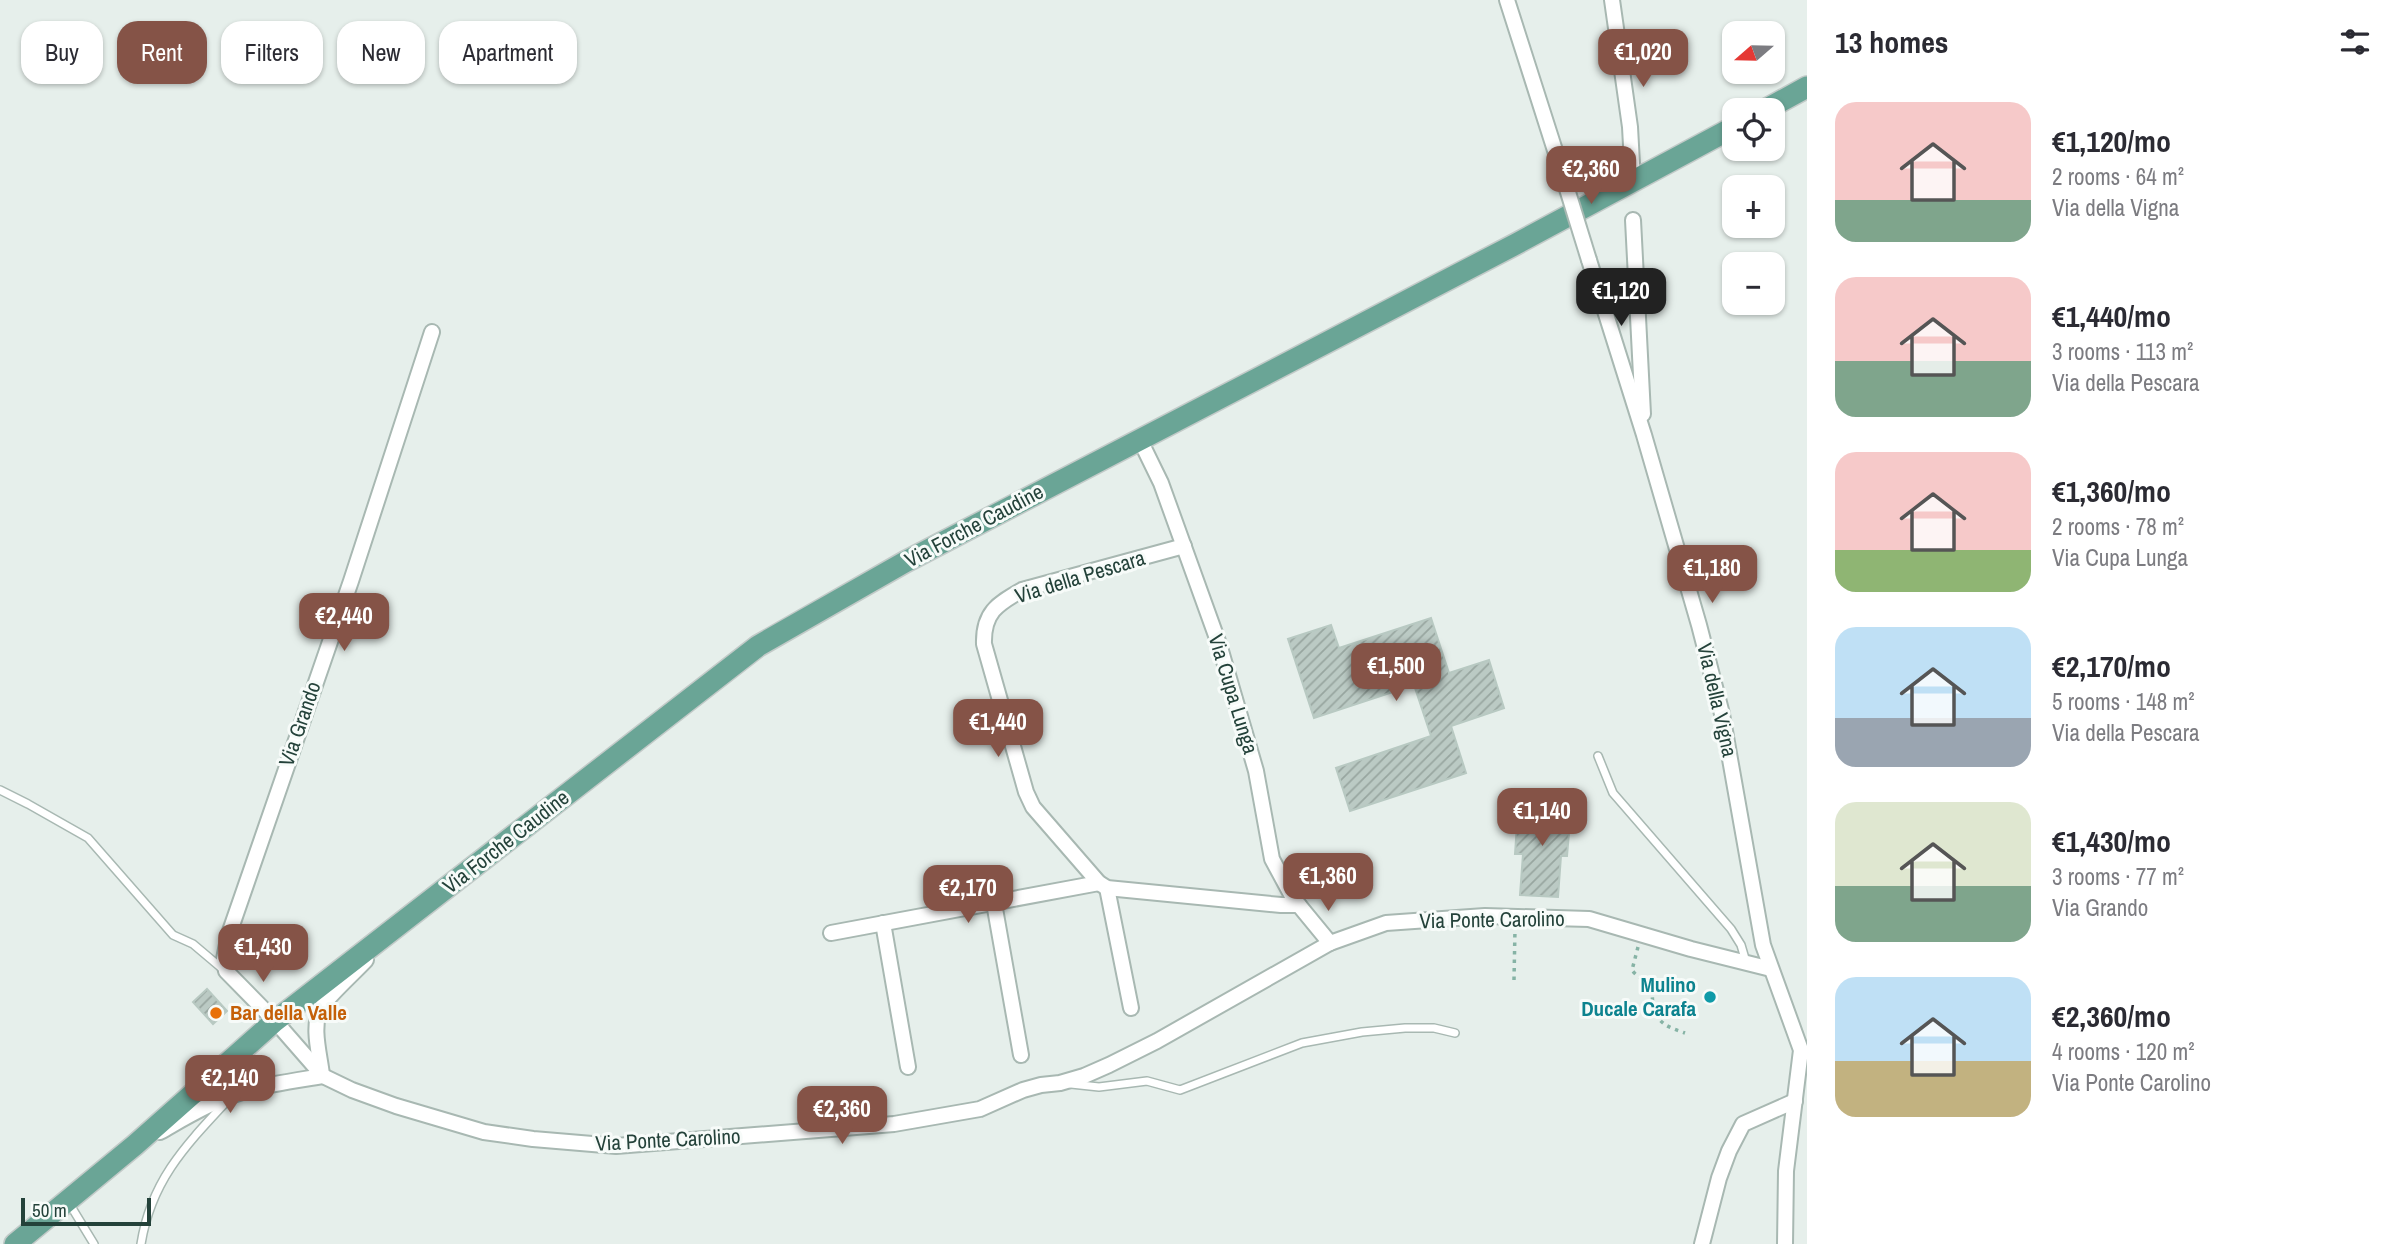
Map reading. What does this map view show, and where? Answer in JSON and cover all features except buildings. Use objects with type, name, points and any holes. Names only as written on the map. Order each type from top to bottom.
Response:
[{"type":"main road","points":[[1785,99],[1807,87]]},
{"type":"main road","name":"Via Forche Caudine","points":[[15,1244],[135,1145],[275,1021],[758,646],[905,562],[1722,134]]},
{"type":"street","name":"Via della Vigna","points":[[1507,0],[1644,435],[1699,625],[1722,714],[1763,945],[1772,969]]},
{"type":"street","points":[[1612,0],[1630,127],[1633,182]]},
{"type":"street","name":"Via della Vigna","points":[[1633,220],[1644,435]]},
{"type":"street","name":"Via Grando","points":[[226,971],[224,958],[229,934],[351,581],[432,332]]},
{"type":"street","name":"Via Cupa Lunga","points":[[1140,440],[1161,482],[1219,644],[1256,771],[1272,859],[1299,905],[1330,943]]},
{"type":"street","name":"Via della Pescara","points":[[1103,886],[1033,807],[1026,792],[984,644],[986,622],[999,604],[1022,590],[1184,546]]},
{"type":"street","points":[[1103,886],[1131,1008]]},
{"type":"street","points":[[831,933],[1103,886],[1299,905]]},
{"type":"street","points":[[994,903],[1021,1055]]},
{"type":"street","name":"Via Ponte Carolino","points":[[275,1021],[323,1076],[352,1090],[484,1132],[616,1146],[894,1124],[987,1107],[1023,1090],[1084,1076],[1157,1041],[1330,943],[1386,923],[1485,916],[1589,919],[1772,969]]},
{"type":"street","points":[[883,923],[908,1067]]},
{"type":"street","points":[[135,1145],[197,1111],[232,1096],[276,1083],[323,1076],[317,1035],[321,1007],[400,925]]},
{"type":"street","points":[[1772,969],[1804,1052],[1786,1171],[1785,1244]]},
{"type":"street","points":[[226,971],[275,1021]]},
{"type":"street","points":[[1702,1244],[1719,1178],[1743,1124],[1795,1101]]},
{"type":"lane","points":[[1598,756],[1613,793],[1731,929],[1741,945],[1746,963]]},
{"type":"lane","points":[[0,790],[88,838],[173,935],[193,944],[226,971]]},
{"type":"lane","name":"Via Ponte Carolino","points":[[1060,1083],[1099,1087],[1147,1081],[1181,1090],[1302,1043],[1362,1032],[1405,1028],[1434,1028],[1455,1033]]},
{"type":"lane","points":[[141,1244],[145,1220],[160,1182],[184,1147],[232,1096]]},
{"type":"lane","points":[[67,1200],[94,1244]]},
{"type":"path","points":[[1514,980],[1515,917]]},
{"type":"path","points":[[1641,934],[1632,970],[1637,977],[1647,981],[1657,1017],[1663,1025],[1685,1033]]},
{"type":"place","name":"Mulino Ducale Carafa","points":[[1710,997]]},
{"type":"place","name":"Bar della Valle","points":[[216,1013]]}]
